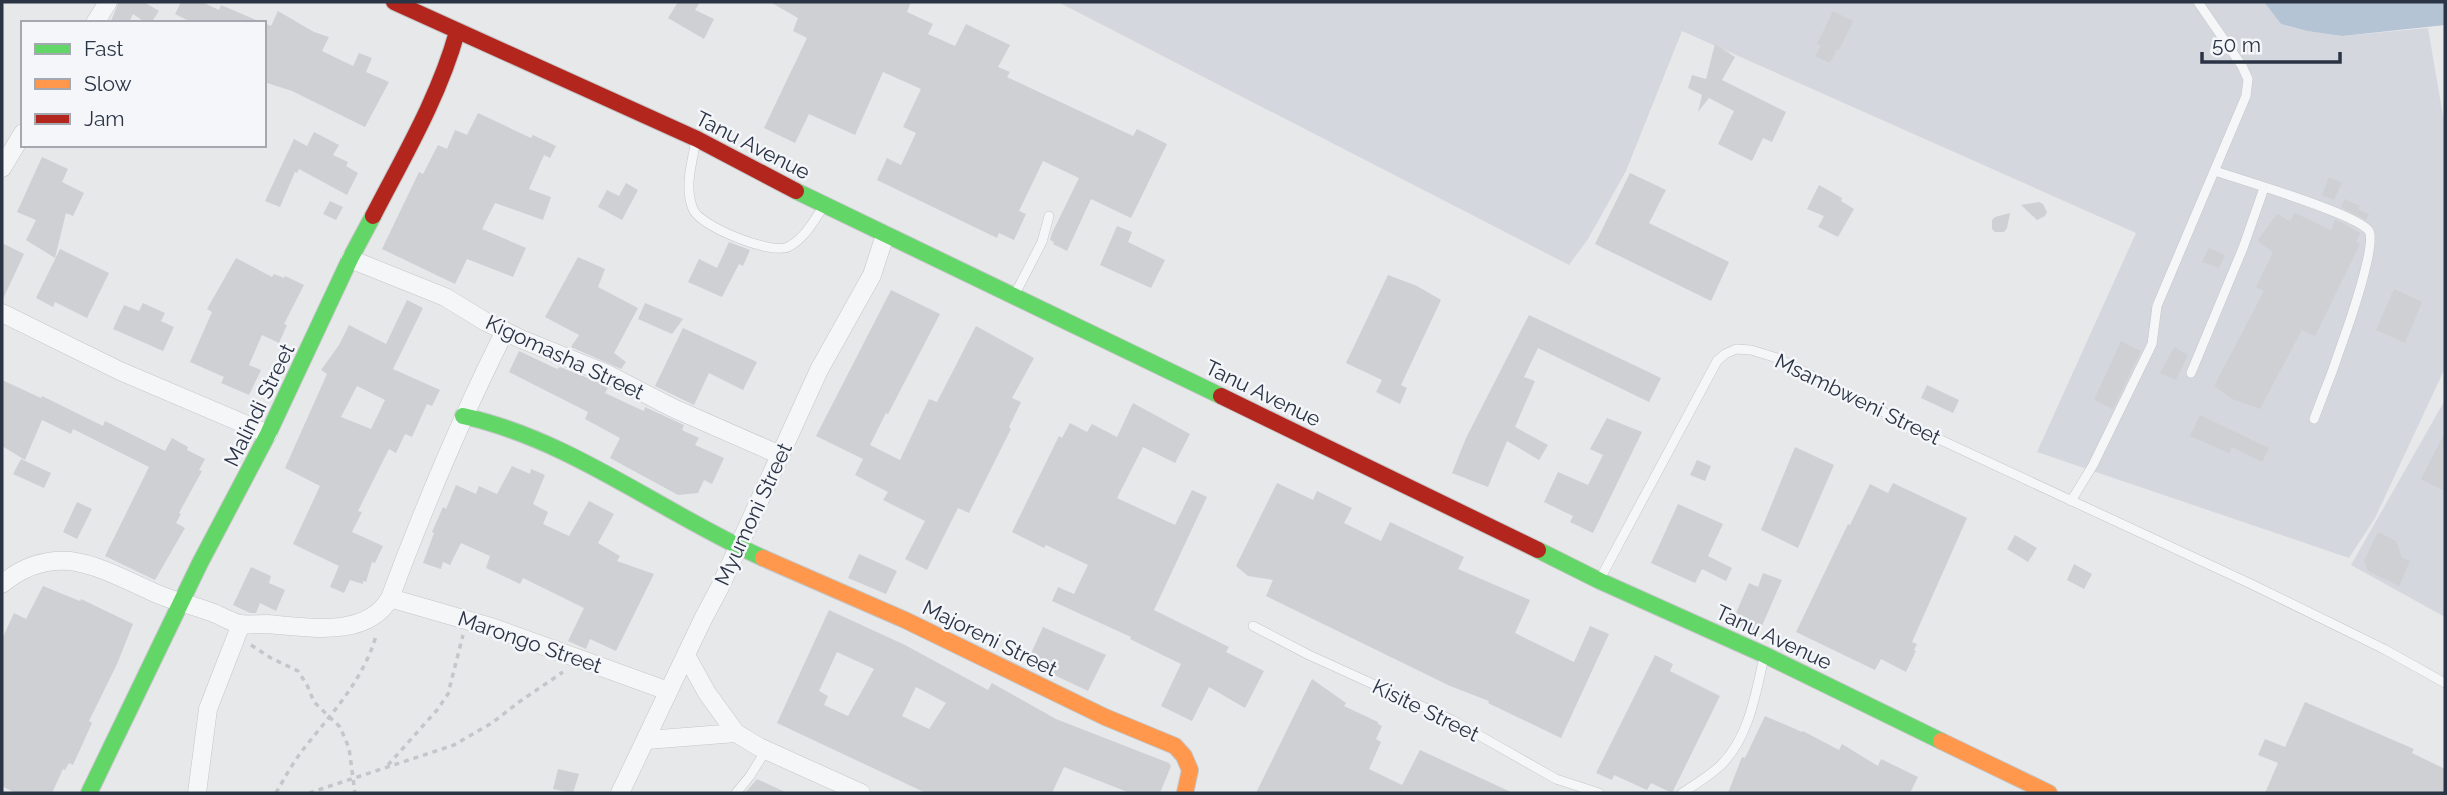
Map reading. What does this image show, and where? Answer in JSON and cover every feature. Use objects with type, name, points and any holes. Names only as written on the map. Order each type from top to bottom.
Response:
[{"type":"street","points":[[96,21],[108,2]]},
{"type":"street","name":"Tanu Avenue","points":[[394,2],[697,139],[824,206],[1014,295],[1600,581],[1765,655],[2049,793]]},
{"type":"street","name":"Malindi Street","points":[[89,793],[200,563],[268,434],[350,259],[428,110],[450,57],[457,32]]},
{"type":"street","points":[[2,168],[21,136]]},
{"type":"street","name":"Myumoni Street","points":[[620,793],[739,547],[819,370],[872,275],[885,235]]},
{"type":"street","name":"Kigomasha Street","points":[[350,259],[445,296],[505,331],[594,368],[673,408],[779,455]]},
{"type":"street","points":[[2,313],[120,371],[268,434]]},
{"type":"street","points":[[2,584],[35,564],[69,561],[97,568],[182,604],[207,610],[239,628],[336,626],[362,622],[385,606],[428,496],[463,416],[505,331]]},
{"type":"street","name":"Majoreni Street","points":[[463,416],[495,423],[565,452],[719,538],[905,620],[1105,717],[1175,746],[1184,756],[1190,770],[1185,793]]},
{"type":"street","name":"Marongo Street","points":[[385,606],[465,620],[668,691]]},
{"type":"street","points":[[197,793],[208,709],[239,628]]},
{"type":"street","points":[[686,655],[713,704],[736,733],[766,750],[861,793]]},
{"type":"street","points":[[647,740],[736,733]]},
{"type":"lane","points":[[2071,501],[2093,465],[2152,344],[2157,306],[2246,96],[2248,79],[2242,65],[2198,2]]},
{"type":"lane","points":[[697,139],[689,188],[693,212],[702,220],[762,246],[779,249],[796,241],[824,206]]},
{"type":"lane","points":[[2215,171],[2297,198],[2361,225],[2370,232],[2372,239],[2367,264],[2334,371],[2314,419]]},
{"type":"lane","points":[[2191,373],[2243,248],[2264,188]]},
{"type":"lane","points":[[1014,295],[1042,242],[1049,216]]},
{"type":"lane","name":"Msambweni Street","points":[[1600,581],[1717,361],[1736,349],[1751,350],[1777,358],[1917,429],[2251,584],[2384,649],[2445,683]]},
{"type":"lane","name":"Kisite Street","points":[[1253,626],[1309,655],[1452,720],[1556,779],[1599,793]]},
{"type":"lane","points":[[1682,793],[1723,763],[1735,746],[1751,709],[1765,655]]},
{"type":"lane","points":[[736,793],[766,750]]},
{"type":"path","points":[[276,793],[307,745],[348,694],[369,656],[385,606]]},
{"type":"path","points":[[388,765],[448,694],[465,620]]},
{"type":"path","points":[[239,628],[257,649],[298,671],[314,702],[340,727],[346,739],[355,793]]},
{"type":"path","points":[[309,793],[388,765],[432,753],[474,735],[583,660]]},
{"type":"shaded area","points":[[1058,2],[2264,2],[2281,24],[2307,31],[2342,36],[2428,28],[2445,128],[2445,368],[2375,518],[2349,558],[2037,452],[2136,233],[1682,31],[1626,171],[1588,239],[1569,265]]},
{"type":"shaded area","points":[[2445,400],[2445,617],[2351,565]]},
{"type":"water","points":[[2264,2],[2445,2],[2445,25],[2342,36],[2281,24]]},
{"type":"building","points":[[119,2],[144,2],[159,11],[152,21],[143,21],[133,14],[130,21],[111,21]]},
{"type":"building","points":[[181,2],[202,2],[219,10],[221,5],[258,21],[189,21],[175,14]]},
{"type":"building","points":[[678,2],[700,2],[695,10],[714,19],[704,39],[668,18]]},
{"type":"building","points":[[770,2],[911,2],[907,12],[933,24],[928,34],[955,46],[966,24],[1010,45],[998,67],[1010,72],[1007,77],[1133,136],[1137,129],[1167,144],[1131,218],[1091,199],[1067,251],[1053,244],[1050,240],[1052,233],[1079,178],[1043,161],[1019,211],[1026,214],[1014,240],[999,233],[997,238],[877,180],[887,158],[901,165],[916,133],[903,127],[921,89],[883,72],[855,135],[809,114],[795,143],[764,128],[807,38],[793,31],[798,18]]},
{"type":"building","points":[[278,11],[314,32],[329,37],[322,51],[353,66],[359,53],[372,58],[366,72],[389,82],[365,127],[292,91],[266,83],[266,24],[271,26]]},
{"type":"building","points":[[1833,11],[1853,21],[1830,63],[1815,56],[1821,46],[1817,44]]},
{"type":"building","points":[[1715,44],[1735,57],[1722,80],[1786,112],[1772,142],[1763,138],[1752,161],[1718,144],[1734,111],[1709,98],[1698,112],[1702,95],[1688,88],[1692,75],[1706,79]]},
{"type":"building","points":[[478,113],[531,138],[533,135],[556,146],[550,158],[544,155],[529,189],[551,197],[543,220],[495,203],[482,229],[526,248],[513,277],[467,259],[455,284],[382,249],[419,172],[423,174],[438,145],[447,149],[455,130],[467,135]]},
{"type":"building","points":[[314,132],[339,145],[333,155],[348,162],[346,166],[358,173],[347,195],[299,169],[295,172],[280,207],[265,201],[294,139],[307,146]]},
{"type":"building","points":[[42,157],[68,169],[62,182],[84,193],[73,216],[66,213],[55,258],[26,240],[36,220],[17,212]]},
{"type":"building","points":[[1630,173],[1666,190],[1649,223],[1729,262],[1711,301],[1595,244]]},
{"type":"building","points":[[2329,177],[2342,183],[2334,200],[2322,195]]},
{"type":"building","points":[[626,183],[638,190],[622,220],[598,207],[607,190],[619,196]]},
{"type":"building","points":[[1819,185],[1842,198],[1841,201],[1854,209],[1838,237],[1818,227],[1824,216],[1807,209]]},
{"type":"building","points":[[2345,199],[2369,214],[2366,220],[2341,207]]},
{"type":"building","points":[[330,201],[343,207],[336,220],[323,214]]},
{"type":"building","points":[[2039,202],[2047,212],[2037,220],[2021,205]]},
{"type":"building","points":[[2010,213],[2004,232],[1995,232],[1992,229],[1992,220]]},
{"type":"building","points":[[2295,213],[2331,230],[2335,220],[2341,222],[2360,233],[2356,242],[2360,244],[2315,336],[2302,330],[2260,409],[2232,399],[2214,386],[2264,291],[2256,287],[2273,252],[2257,241],[2277,214],[2290,221]]},
{"type":"building","points":[[1117,226],[1132,232],[1128,242],[1165,260],[1151,288],[1100,265]]},
{"type":"building","points":[[729,242],[750,250],[743,266],[739,264],[722,297],[688,282],[699,259],[717,268]]},
{"type":"building","points":[[2,243],[24,254],[2,301]]},
{"type":"building","points":[[2209,248],[2225,255],[2219,268],[2202,262]]},
{"type":"building","points":[[60,249],[109,273],[87,318],[55,302],[53,307],[36,298]]},
{"type":"building","points":[[578,257],[605,269],[598,287],[638,308],[614,353],[626,362],[621,369],[571,347],[579,335],[545,317]]},
{"type":"building","points":[[236,258],[272,277],[274,274],[284,278],[285,276],[304,285],[284,324],[287,325],[279,343],[262,335],[249,365],[261,370],[249,395],[221,383],[224,377],[190,362],[212,312],[207,309]]},
{"type":"building","points":[[1388,275],[1417,286],[1441,300],[1401,385],[1407,388],[1400,404],[1376,392],[1382,380],[1346,363]]},
{"type":"building","points":[[2394,289],[2422,302],[2405,343],[2376,330]]},
{"type":"building","points":[[891,290],[940,314],[870,445],[900,460],[929,399],[937,402],[976,326],[1034,358],[1012,398],[1021,402],[1009,427],[1011,429],[969,513],[958,508],[927,570],[905,559],[925,521],[883,500],[888,492],[855,475],[863,459],[816,436]]},
{"type":"building","points":[[407,300],[423,308],[393,369],[440,390],[432,406],[427,404],[412,437],[405,434],[396,453],[389,449],[358,511],[362,512],[352,532],[383,546],[375,563],[372,562],[366,582],[363,581],[363,584],[350,580],[344,593],[330,587],[339,566],[293,544],[320,486],[285,468],[327,374],[321,370],[349,325],[386,344]],"holes":[[[357,386],[385,400],[371,429],[341,417]]]},
{"type":"building","points":[[143,303],[165,313],[161,321],[174,327],[163,351],[113,329],[124,305],[139,311]]},
{"type":"building","points":[[645,303],[683,319],[672,334],[638,319]]},
{"type":"building","points":[[1529,315],[1661,378],[1649,402],[1538,348],[1524,377],[1535,381],[1515,427],[1548,445],[1539,460],[1507,441],[1488,487],[1452,473],[1466,438]]},
{"type":"building","points":[[683,328],[757,362],[743,390],[709,373],[694,405],[655,386]]},
{"type":"building","points":[[2121,341],[2141,351],[2113,409],[2094,400]]},
{"type":"building","points":[[2174,347],[2188,355],[2176,380],[2160,373]]},
{"type":"building","points":[[519,351],[557,369],[560,367],[600,383],[608,388],[605,393],[684,425],[682,430],[699,438],[695,445],[724,458],[712,484],[704,480],[698,493],[678,495],[610,458],[620,438],[585,419],[588,412],[509,372]]},
{"type":"building","points":[[2,380],[103,426],[105,421],[165,451],[172,438],[205,459],[199,470],[202,471],[176,523],[185,528],[155,580],[105,556],[149,467],[73,429],[71,434],[42,420],[25,460],[2,446]]},
{"type":"building","points":[[1927,385],[1959,400],[1953,413],[1921,398]]},
{"type":"building","points":[[1133,403],[1190,434],[1175,463],[1143,447],[1117,498],[1175,525],[1192,490],[1207,497],[1154,610],[1229,647],[1226,652],[1264,671],[1245,708],[1209,687],[1192,721],[1161,706],[1181,664],[1130,639],[1131,637],[1052,601],[1058,587],[1074,594],[1088,565],[1012,532],[1059,436],[1062,438],[1070,423],[1087,432],[1092,424],[1117,437]]},
{"type":"building","points":[[2200,415],[2269,448],[2262,462],[2232,447],[2229,453],[2190,436]]},
{"type":"building","points":[[1607,418],[1642,432],[1593,533],[1570,522],[1573,516],[1544,502],[1558,472],[1588,485],[1603,455],[1590,449]]},
{"type":"building","points":[[2445,432],[2445,491],[2421,479]]},
{"type":"building","points":[[1795,447],[1834,465],[1798,548],[1761,530]]},
{"type":"building","points":[[21,459],[51,473],[44,488],[13,474]]},
{"type":"building","points":[[1697,460],[1711,466],[1705,481],[1690,475]]},
{"type":"building","points":[[512,466],[530,474],[531,469],[545,475],[533,504],[548,512],[543,524],[569,536],[589,501],[614,514],[598,543],[620,556],[617,561],[654,574],[616,651],[590,639],[586,649],[568,641],[584,608],[523,578],[520,584],[486,568],[490,556],[461,543],[450,565],[443,562],[441,569],[423,563],[434,533],[432,532],[456,485],[476,494],[479,486],[497,494]]},
{"type":"building","points":[[1277,483],[1313,500],[1317,491],[1352,508],[1344,523],[1381,541],[1390,522],[1464,557],[1458,569],[1530,600],[1515,633],[1574,662],[1590,626],[1609,634],[1561,738],[1488,703],[1489,701],[1450,686],[1266,596],[1273,580],[1248,576],[1236,566]]},
{"type":"building","points":[[1893,483],[1967,518],[1912,642],[1917,644],[1914,650],[1916,651],[1906,672],[1881,659],[1875,670],[1796,632],[1870,484],[1888,493]]},
{"type":"building","points":[[77,502],[92,509],[77,539],[63,532]]},
{"type":"building","points":[[1678,504],[1723,524],[1708,556],[1732,568],[1726,581],[1702,569],[1695,583],[1651,563]]},
{"type":"building","points":[[2378,532],[2396,541],[2402,558],[2410,561],[2399,586],[2368,571],[2364,561]]},
{"type":"building","points":[[2015,535],[2037,548],[2028,562],[2007,549]]},
{"type":"building","points":[[859,554],[897,571],[886,594],[848,578]]},
{"type":"building","points":[[2074,564],[2092,574],[2084,589],[2067,580]]},
{"type":"building","points":[[251,567],[271,576],[269,583],[285,590],[276,611],[260,603],[256,613],[233,605]]},
{"type":"building","points":[[1763,573],[1782,580],[1758,635],[1738,626],[1743,616],[1736,613],[1749,583],[1758,587]]},
{"type":"building","points":[[43,586],[80,601],[81,599],[133,624],[89,721],[92,723],[73,765],[69,763],[65,770],[63,769],[52,793],[15,793],[2,786],[2,639],[14,613],[26,619]]},
{"type":"building","points":[[829,610],[905,645],[988,690],[992,683],[1056,719],[1171,766],[1160,793],[1130,793],[1064,767],[1052,793],[926,793],[777,723]],"holes":[[[837,652],[874,669],[848,716],[824,705],[828,696],[819,691]],[[916,687],[946,703],[929,729],[902,716]]]},
{"type":"building","points":[[1043,627],[1106,655],[1088,691],[1027,662]]},
{"type":"building","points":[[1655,655],[1673,664],[1670,671],[1720,696],[1672,793],[1651,783],[1647,790],[1614,775],[1612,780],[1596,773]]},
{"type":"building","points":[[1312,679],[1346,703],[1344,706],[1382,726],[1376,739],[1381,742],[1369,769],[1402,785],[1420,750],[1513,793],[1256,793]]},
{"type":"building","points":[[2305,702],[2414,749],[2412,753],[2445,769],[2445,793],[2265,793],[2278,763],[2258,755],[2265,739],[2285,747]]},
{"type":"building","points":[[1765,716],[1803,731],[1839,750],[1842,744],[1878,766],[1881,759],[1918,777],[1910,793],[1728,793],[1742,757],[1745,758]]},
{"type":"building","points":[[558,769],[579,774],[573,793],[553,789]]},
{"type":"building","points":[[757,779],[787,793],[745,793]]},
{"type":"traffic: fast","points":[[796,191],[1221,396]]},
{"type":"traffic: fast","points":[[89,793],[373,216]]},
{"type":"traffic: fast","points":[[463,416],[542,442],[763,558]]},
{"type":"traffic: fast","points":[[1538,550],[1600,581],[1765,655],[1941,741]]},
{"type":"traffic: slow","points":[[763,558],[905,620],[1105,717],[1175,746],[1184,756],[1190,770],[1185,793]]},
{"type":"traffic: slow","points":[[1941,741],[2049,793]]},
{"type":"traffic: jam","points":[[394,2],[697,139],[796,191]]},
{"type":"traffic: jam","points":[[373,216],[431,103],[457,32]]},
{"type":"traffic: jam","points":[[1221,396],[1538,550]]}]
